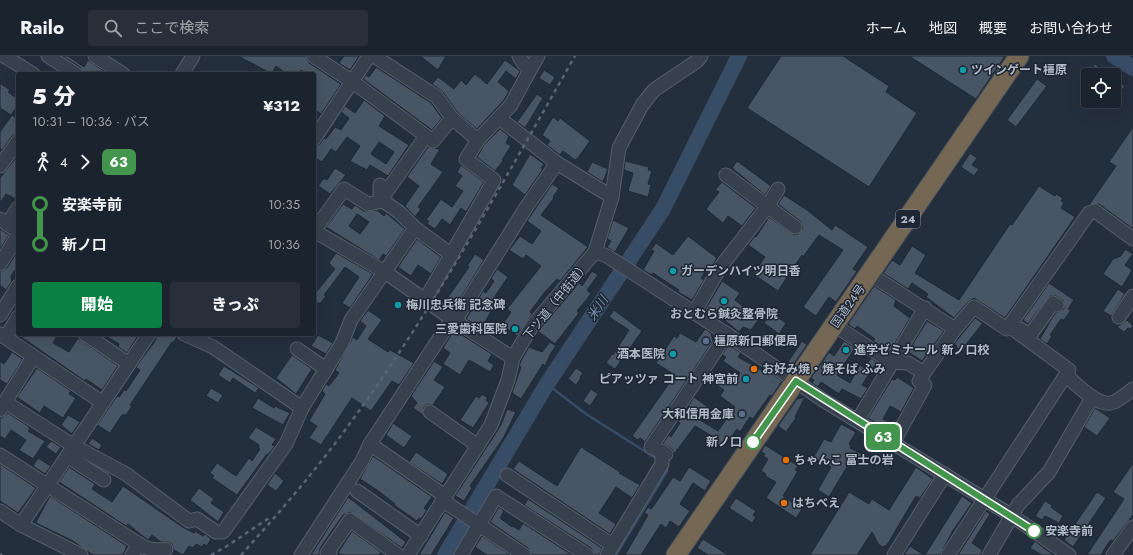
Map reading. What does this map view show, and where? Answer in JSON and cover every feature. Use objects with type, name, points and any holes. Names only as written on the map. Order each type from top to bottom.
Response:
[{"type":"highway","name":"国道24号","points":[[676,555],[1019,56]]},
{"type":"street","points":[[48,56],[73,72]]},
{"type":"street","points":[[94,56],[120,72]]},
{"type":"street","points":[[183,72],[193,56]]},
{"type":"street","points":[[313,56],[352,82],[433,141],[452,118]]},
{"type":"street","points":[[316,136],[369,56]]},
{"type":"street","points":[[374,56],[437,97],[452,118],[478,140]]},
{"type":"street","points":[[519,56],[524,64],[531,68]]},
{"type":"street","points":[[425,300],[494,180],[466,159],[478,140],[511,105],[538,56]]},
{"type":"street","name":"下ツ道（中街道）","points":[[408,555],[490,425],[508,380],[513,358],[532,326],[601,254],[612,197],[619,148],[642,105],[654,90],[697,61],[701,56]]},
{"type":"street","points":[[3,59],[28,72]]},
{"type":"street","points":[[499,118],[557,164],[612,197]]},
{"type":"street","points":[[316,228],[344,189],[368,204],[382,199],[426,136]]},
{"type":"street","points":[[0,166],[16,144]]},
{"type":"street","points":[[300,555],[362,461],[370,444],[454,320],[527,206],[557,164]]},
{"type":"street","points":[[726,175],[795,227]]},
{"type":"street","points":[[380,185],[382,199],[415,228],[452,255]]},
{"type":"street","points":[[694,313],[719,269],[767,207],[778,189]]},
{"type":"street","points":[[16,210],[3,222],[16,232]]},
{"type":"street","points":[[893,443],[925,385],[919,382],[924,373],[955,329],[974,307],[1007,329],[1089,213],[1095,212],[1133,239]]},
{"type":"street","points":[[71,451],[126,474],[189,521],[197,519],[216,532],[223,532],[286,444],[302,408],[342,343],[351,320],[386,272],[415,228]]},
{"type":"street","points":[[316,232],[386,272],[454,320],[513,358]]},
{"type":"street","points":[[0,264],[16,236]]},
{"type":"street","points":[[601,254],[727,334],[796,381],[1012,516],[1070,555]]},
{"type":"street","points":[[870,274],[925,308],[955,329]]},
{"type":"street","points":[[0,315],[16,291]]},
{"type":"street","points":[[1119,317],[1133,296]]},
{"type":"street","points":[[1010,325],[1030,335],[1053,303],[1057,306]]},
{"type":"street","points":[[858,420],[891,362],[925,308]]},
{"type":"street","points":[[16,320],[3,336],[103,403]]},
{"type":"street","points":[[834,325],[891,362],[908,363],[924,373]]},
{"type":"street","points":[[948,555],[1069,370],[1010,325]]},
{"type":"street","points":[[507,475],[609,550],[662,464],[664,453],[651,447],[727,334]]},
{"type":"street","points":[[88,336],[129,364]]},
{"type":"street","points":[[21,525],[148,336]]},
{"type":"street","points":[[188,336],[213,348],[302,408]]},
{"type":"street","points":[[297,349],[326,369]]},
{"type":"street","points":[[33,357],[2,406],[71,451],[104,480]]},
{"type":"street","points":[[1066,375],[1092,398],[1102,402],[1113,403],[1133,389]]},
{"type":"street","points":[[989,555],[1018,505],[1050,472],[1092,398]]},
{"type":"street","points":[[430,412],[478,446]]},
{"type":"street","points":[[370,444],[460,512],[524,555]]},
{"type":"street","points":[[0,455],[48,485],[136,550],[146,548],[157,550],[166,549]]},
{"type":"street","points":[[894,555],[945,474]]},
{"type":"street","points":[[358,491],[421,536]]},
{"type":"street","points":[[461,555],[477,522],[496,496],[587,555]]},
{"type":"street","points":[[0,512],[21,525],[81,555]]},
{"type":"street","points":[[330,555],[327,553],[350,520],[398,555]]},
{"type":"street","points":[[1113,555],[1133,526]]},
{"type":"building","points":[[63,56],[68,56],[84,67],[88,60],[105,72],[83,72],[80,67]]},
{"type":"building","points":[[238,56],[305,56],[309,63],[341,84],[321,114],[316,110],[316,72],[304,72],[301,70],[300,72],[284,72],[276,66],[273,72],[268,72]]},
{"type":"building","points":[[344,56],[359,56],[350,70],[339,63]]},
{"type":"building","points":[[420,56],[446,56],[438,70]]},
{"type":"building","points":[[781,56],[843,56],[889,86],[886,92],[917,113],[869,187],[747,108]]},
{"type":"building","name":"ツインゲート橿原","points":[[909,56],[1005,56],[976,99]]},
{"type":"building","points":[[505,60],[520,71],[516,79],[506,71],[498,82],[509,91],[504,100],[477,129],[458,113],[443,92],[432,84],[438,77],[454,89],[461,80],[466,85],[475,74],[487,84]]},
{"type":"building","points":[[1095,64],[1100,68],[1092,68]]},
{"type":"building","points":[[376,67],[431,103],[442,118],[432,130],[363,79],[366,75],[369,77]]},
{"type":"building","points":[[544,70],[555,77],[550,85],[539,78]]},
{"type":"building","points":[[1037,79],[1047,86],[1016,127],[1007,120]]},
{"type":"building","points":[[0,83],[10,90],[8,92],[16,98],[16,108],[11,115],[0,108]]},
{"type":"building","points":[[1121,83],[1125,86],[1121,92]]},
{"type":"building","points":[[537,94],[543,98],[525,128],[517,122]]},
{"type":"building","points":[[364,100],[385,116],[379,126],[409,145],[388,176],[370,165],[367,170],[350,161],[360,146],[347,137],[336,152],[331,149],[322,162],[316,158],[316,146],[320,144],[324,138],[326,139],[335,127],[341,130],[349,118],[341,112],[345,106],[355,113]],"holes":[[[379,142],[394,152],[386,164],[371,154]]]},
{"type":"building","points":[[12,115],[16,118],[16,134],[12,136],[2,150],[0,148],[0,132]]},
{"type":"building","points":[[553,117],[558,121],[560,118],[590,141],[575,160],[563,151],[560,155],[547,145],[550,141],[542,135]]},
{"type":"building","points":[[1133,127],[1133,229],[1099,204],[1089,205],[1116,166],[1109,162]]},
{"type":"building","points":[[500,129],[509,136],[506,143],[511,146],[502,160],[503,161],[495,171],[477,157],[484,145]]},
{"type":"building","points":[[428,147],[440,149],[431,164],[443,172],[418,207],[421,209],[415,217],[405,206],[419,186],[407,177]]},
{"type":"building","points":[[970,153],[977,158],[972,165],[979,169],[974,176],[961,167]]},
{"type":"building","points":[[530,154],[544,164],[541,168],[543,169],[525,195],[512,185]]},
{"type":"building","points":[[16,158],[16,199],[6,194],[0,203],[0,178]]},
{"type":"building","points":[[625,161],[649,167],[648,170],[652,171],[648,184],[651,185],[648,197],[628,191],[633,173],[624,170]]},
{"type":"building","points":[[737,161],[771,186],[765,195],[732,168]]},
{"type":"building","points":[[592,162],[608,169],[603,182],[587,172]]},
{"type":"building","points":[[461,165],[484,182],[466,212],[461,208],[450,225],[442,219],[435,229],[427,224],[429,221],[426,220],[441,199],[452,207],[463,191],[455,186],[462,176],[457,172]]},
{"type":"building","points":[[335,168],[346,175],[330,194],[318,186],[324,178],[327,180]]},
{"type":"building","points":[[722,182],[756,208],[742,226],[728,216],[723,223],[706,209],[719,192],[715,190]]},
{"type":"building","points":[[552,184],[559,188],[553,197],[554,198],[541,215],[588,247],[560,281],[557,279],[544,293],[530,312],[532,314],[517,336],[502,325],[511,312],[507,309],[541,266],[526,255],[523,259],[509,250],[520,236],[532,244],[541,231],[527,221]]},
{"type":"building","points":[[1039,186],[1055,196],[1056,194],[1063,198],[1061,201],[1064,203],[1061,208],[1075,217],[1005,318],[974,298],[968,302],[954,318],[926,297],[928,294],[912,283],[908,289],[883,273],[892,260],[900,265],[912,246],[926,255],[915,273],[959,300],[1010,224],[1012,225]]},
{"type":"building","points":[[784,195],[807,210],[832,230],[835,225],[868,247],[853,269],[857,271],[836,302],[829,297],[816,316],[803,307],[843,250],[819,235],[803,257],[802,255],[778,291],[753,274],[765,257],[748,245],[755,236],[756,237],[769,217],[794,235],[798,234],[803,228],[800,221],[778,204]]},
{"type":"building","points":[[343,204],[352,209],[355,205],[364,211],[377,210],[384,216],[386,213],[405,229],[386,256],[383,254],[379,260],[326,227]],"holes":[[[357,214],[369,222],[360,234],[349,226]]]},
{"type":"building","points":[[613,220],[629,228],[615,252],[607,247],[611,241],[607,239]]},
{"type":"building","points":[[0,229],[9,235],[0,249]]},
{"type":"building","points":[[688,236],[717,258],[711,268],[709,266],[701,278],[704,280],[692,300],[678,292],[679,290],[653,273],[652,275],[643,270],[654,251],[651,250],[656,243],[673,255]]},
{"type":"building","points":[[417,239],[441,257],[431,274],[418,265],[411,276],[398,267]]},
{"type":"building","points":[[1125,249],[1133,254],[1125,265],[1132,270],[1122,287],[1103,274],[1113,259],[1121,256]]},
{"type":"building","points":[[16,253],[16,269],[11,276],[12,281],[6,290],[0,285],[0,272],[7,268]]},
{"type":"building","points":[[336,253],[373,274],[350,308],[342,303],[359,277],[345,267],[324,295],[326,296],[320,304],[316,301],[316,290],[317,291],[335,269],[329,263]]},
{"type":"building","points":[[475,254],[484,260],[453,310],[444,303],[469,267],[467,266]]},
{"type":"building","points":[[497,269],[508,277],[495,296],[497,300],[482,328],[466,319],[483,291],[486,293],[494,281],[491,279]]},
{"type":"building","points":[[592,271],[598,275],[587,290],[591,294],[577,311],[579,313],[555,344],[538,331],[579,283],[582,286]]},
{"type":"building","points":[[722,281],[740,293],[735,300],[759,319],[751,330],[743,327],[739,332],[710,308],[708,312],[705,310]]},
{"type":"building","points":[[1049,283],[1074,300],[1068,309],[1071,310],[1064,320],[1061,319],[1050,335],[1052,336],[1047,344],[1040,339],[1056,313],[1064,309],[1063,300],[1056,296],[1050,296],[1028,324],[1023,320]]},
{"type":"building","points":[[874,286],[896,300],[894,306],[910,318],[890,352],[873,341],[875,339],[857,326],[855,329],[848,324]]},
{"type":"building","points":[[1118,289],[1125,294],[1111,316],[1103,311]]},
{"type":"building","points":[[368,310],[382,320],[368,339],[388,352],[390,350],[414,363],[399,385],[392,381],[371,411],[352,398],[321,445],[309,438],[317,426],[309,421],[325,394],[322,391],[326,384],[329,386],[339,373],[335,370],[353,337],[357,340],[366,326],[360,321]]},
{"type":"building","points":[[614,310],[642,331],[615,369],[606,363],[629,330],[609,317]]},
{"type":"building","points":[[771,313],[786,323],[779,334],[764,323]]},
{"type":"building","points":[[975,318],[983,323],[967,343],[963,352],[954,344]]},
{"type":"building","points":[[1127,320],[1133,326],[1124,332],[1117,327]]},
{"type":"building","points":[[927,321],[944,331],[922,361],[910,353],[906,355]]},
{"type":"building","points":[[705,329],[711,333],[713,341],[645,442],[640,438],[638,440],[632,436],[675,375],[656,363],[674,336],[677,338],[680,333],[696,342]]},
{"type":"building","points":[[454,330],[492,354],[488,361],[494,365],[490,372],[469,360],[460,375],[443,364],[450,353],[443,348]]},
{"type":"building","points":[[318,335],[333,343],[326,354],[311,346]]},
{"type":"building","points":[[20,336],[57,336],[53,343],[69,352],[78,338],[118,366],[102,390],[86,379],[85,381]]},
{"type":"building","points":[[105,336],[138,336],[127,353],[118,347],[119,344]]},
{"type":"building","points":[[156,336],[177,337],[173,343],[172,342],[130,405],[132,406],[126,415],[122,415],[110,433],[97,425],[117,396],[119,397],[125,389],[126,391],[140,370],[136,367],[155,341]]},
{"type":"building","points":[[802,341],[807,345],[791,368],[786,365]]},
{"type":"building","points":[[844,341],[855,348],[837,375],[850,383],[860,365],[864,368],[871,358],[881,365],[878,369],[874,366],[862,385],[868,388],[861,399],[842,389],[839,394],[821,382],[818,387],[812,383],[814,380],[811,378],[829,352],[834,356]]},
{"type":"building","points":[[550,342],[556,346],[545,366],[543,364],[521,399],[512,393],[521,367],[519,366],[521,361],[529,347],[542,352]]},
{"type":"building","points":[[729,345],[741,353],[738,357],[765,372],[766,370],[782,381],[753,419],[750,417],[740,432],[737,429],[722,449],[709,441],[712,436],[695,426],[674,454],[672,449],[663,443],[669,435],[671,437],[680,423],[678,422],[694,397],[708,407],[700,420],[718,431],[735,407],[720,396],[724,390],[707,378],[712,371],[733,385],[740,373],[723,361],[726,357],[722,355]]},
{"type":"building","points":[[12,352],[23,359],[7,384],[0,380],[0,361],[4,364]]},
{"type":"building","points":[[292,355],[312,369],[296,394],[276,378]]},
{"type":"building","points":[[434,361],[443,367],[434,380],[445,387],[433,405],[427,405],[424,407],[423,415],[413,408],[417,403],[411,396]]},
{"type":"building","points":[[224,366],[259,388],[255,393],[233,378],[230,383],[218,375]]},
{"type":"building","points":[[37,368],[71,391],[69,394],[76,398],[63,418],[44,406],[40,413],[17,397]]},
{"type":"building","points":[[576,368],[583,373],[576,385],[568,379]]},
{"type":"building","points":[[897,377],[914,388],[901,412],[890,406],[883,419],[894,425],[890,432],[868,418],[892,379],[895,380]]},
{"type":"building","points":[[211,388],[223,395],[218,403],[206,396]]},
{"type":"building","points":[[591,389],[598,394],[590,406],[583,401]]},
{"type":"building","points":[[482,394],[488,398],[486,400],[489,403],[473,428],[460,420],[476,396],[479,398]]},
{"type":"building","points":[[805,397],[795,417],[796,418],[786,432],[778,426],[797,399]]},
{"type":"building","points":[[258,398],[274,408],[275,406],[290,413],[283,425],[252,408]]},
{"type":"building","points":[[1095,408],[1110,418],[1097,436],[1084,427]]},
{"type":"building","points":[[507,409],[516,412],[504,437],[470,486],[472,488],[464,501],[455,496],[501,425]]},
{"type":"building","points":[[8,413],[28,426],[30,429],[28,431],[45,441],[33,459],[19,450],[26,440],[11,430],[5,439],[0,436],[0,419]]},
{"type":"building","points":[[68,415],[80,422],[72,434],[61,425]]},
{"type":"building","points":[[393,423],[412,436],[404,448],[386,435]]},
{"type":"building","points":[[841,424],[856,432],[849,444],[851,446],[850,448],[862,454],[854,468],[848,465],[829,497],[818,490],[831,467],[813,458],[824,439],[831,442]]},
{"type":"building","points":[[256,427],[276,439],[272,445],[275,446],[268,455],[267,454],[237,495],[212,478],[214,476],[210,473],[217,463],[236,476],[249,458],[252,461],[260,449],[258,448],[259,445],[248,438]]},
{"type":"building","points":[[92,438],[102,445],[99,450],[88,444]]},
{"type":"building","points":[[51,441],[61,447],[56,454],[46,447]]},
{"type":"building","points":[[765,445],[798,466],[795,470],[798,471],[783,496],[802,509],[796,518],[766,498],[776,482],[765,476],[766,474],[761,471],[768,459],[763,456],[765,454],[761,452]]},
{"type":"building","points":[[581,447],[620,472],[619,473],[640,485],[632,498],[616,487],[599,513],[616,524],[610,534],[513,469],[519,461],[557,486]]},
{"type":"building","points":[[416,452],[448,474],[442,484],[409,462]]},
{"type":"building","points":[[373,456],[432,497],[424,508],[427,510],[421,519],[419,518],[417,521],[394,505],[395,504],[377,490],[360,479]]},
{"type":"building","points":[[38,458],[51,466],[45,474],[33,466]]},
{"type":"building","points":[[1133,463],[1133,515],[1113,541],[1111,540],[1109,542],[1101,555],[1087,555],[1124,499],[1113,492]]},
{"type":"building","points":[[0,464],[36,488],[18,513],[0,501]]},
{"type":"building","points":[[69,467],[95,484],[92,489],[112,502],[123,486],[184,528],[194,533],[195,531],[203,536],[205,534],[211,539],[207,546],[204,544],[202,547],[196,544],[193,548],[189,546],[183,555],[174,550],[172,544],[169,542],[161,542],[152,535],[148,540],[128,524],[126,526],[59,482]]},
{"type":"building","points":[[689,467],[711,481],[705,491],[693,483],[680,504],[690,511],[679,527],[670,521],[666,528],[661,524],[641,555],[625,555],[648,515],[644,513],[648,507],[651,509],[673,477],[680,481]]},
{"type":"building","points":[[916,467],[933,479],[920,498],[916,496],[887,545],[883,547],[879,545],[872,532],[857,555],[810,555],[849,492],[869,504],[872,499],[889,510]]},
{"type":"building","points":[[275,473],[284,481],[276,491],[267,485]]},
{"type":"building","points":[[199,488],[214,499],[211,503],[224,512],[218,522],[190,500]]},
{"type":"building","points":[[1097,492],[1106,498],[1073,547],[1064,540]]},
{"type":"building","points":[[50,496],[127,546],[123,555],[93,555],[73,541],[38,524],[36,522]]},
{"type":"building","points":[[962,496],[972,503],[952,532],[940,555],[925,555]]},
{"type":"building","points":[[348,497],[406,542],[402,548],[350,512],[343,515],[320,548],[319,555],[311,555]]},
{"type":"building","points":[[736,498],[756,511],[753,515],[756,517],[752,523],[729,508]]},
{"type":"building","points":[[528,499],[602,548],[599,555],[595,555],[591,548],[524,505]]},
{"type":"building","points":[[1045,501],[1052,505],[1051,507],[1063,516],[1059,523],[1045,516],[1042,520],[1035,516]]},
{"type":"building","points":[[499,507],[504,511],[500,518],[512,527],[513,526],[519,530],[523,523],[572,555],[532,555],[528,548],[490,522]]},
{"type":"building","points":[[986,511],[990,514],[972,543],[982,550],[981,555],[958,555]]},
{"type":"building","points":[[445,512],[454,518],[448,528],[431,555],[419,555]]},
{"type":"building","points":[[352,531],[381,552],[379,555],[342,555],[338,553]]},
{"type":"building","points":[[482,536],[509,555],[487,555],[475,547]]},
{"type":"building","points":[[703,539],[728,555],[708,555],[697,548]]},
{"type":"building","points":[[1035,541],[1054,555],[1042,555],[1030,548]]},
{"type":"building","points":[[910,546],[924,555],[904,555]]},
{"type":"waterway","name":"米川","points":[[445,555],[547,384],[663,209],[739,56]]},
{"type":"waterway","points":[[1114,56],[1133,68]]},
{"type":"waterway","points":[[547,384],[586,414],[657,459]]},
{"type":"waterway","points":[[616,555],[667,471],[667,464]]},
{"type":"railway","points":[[241,555],[284,507],[325,457],[382,378],[468,242],[575,56]]},
{"type":"railway","points":[[211,555],[269,518]]},
{"type":"bus line","name":"63","points":[[753,442],[796,381],[823,400],[858,420],[1034,531]]},
{"type":"place","name":"ツインゲート橿原","points":[[963,70]]},
{"type":"place","name":"ガーデンハイツ明日香","points":[[673,271]]},
{"type":"place","name":"おとむら鍼灸整骨院","points":[[724,301]]},
{"type":"place","name":"梅川忠兵衛 記念碑","points":[[398,305]]},
{"type":"place","name":"三愛歯科医院","points":[[515,329]]},
{"type":"place","name":"橿原新口郵便局","points":[[706,341]]},
{"type":"place","name":"進学ゼミナール 新ノ口校","points":[[846,350]]},
{"type":"place","name":"酒本医院","points":[[673,354]]},
{"type":"place","name":"お好み焼・焼そば ふみ","points":[[754,369]]},
{"type":"place","name":"ピアッツァ コート 神宮前","points":[[746,379]]},
{"type":"place","name":"大和信用金庫","points":[[742,414]]},
{"type":"place","name":"新ノ口","points":[[753,442]]},
{"type":"place","name":"ちゃんこ 富士の岩","points":[[786,460]]},
{"type":"place","name":"はちべえ","points":[[784,503]]},
{"type":"place","name":"安楽寺前","points":[[1034,531]]}]
